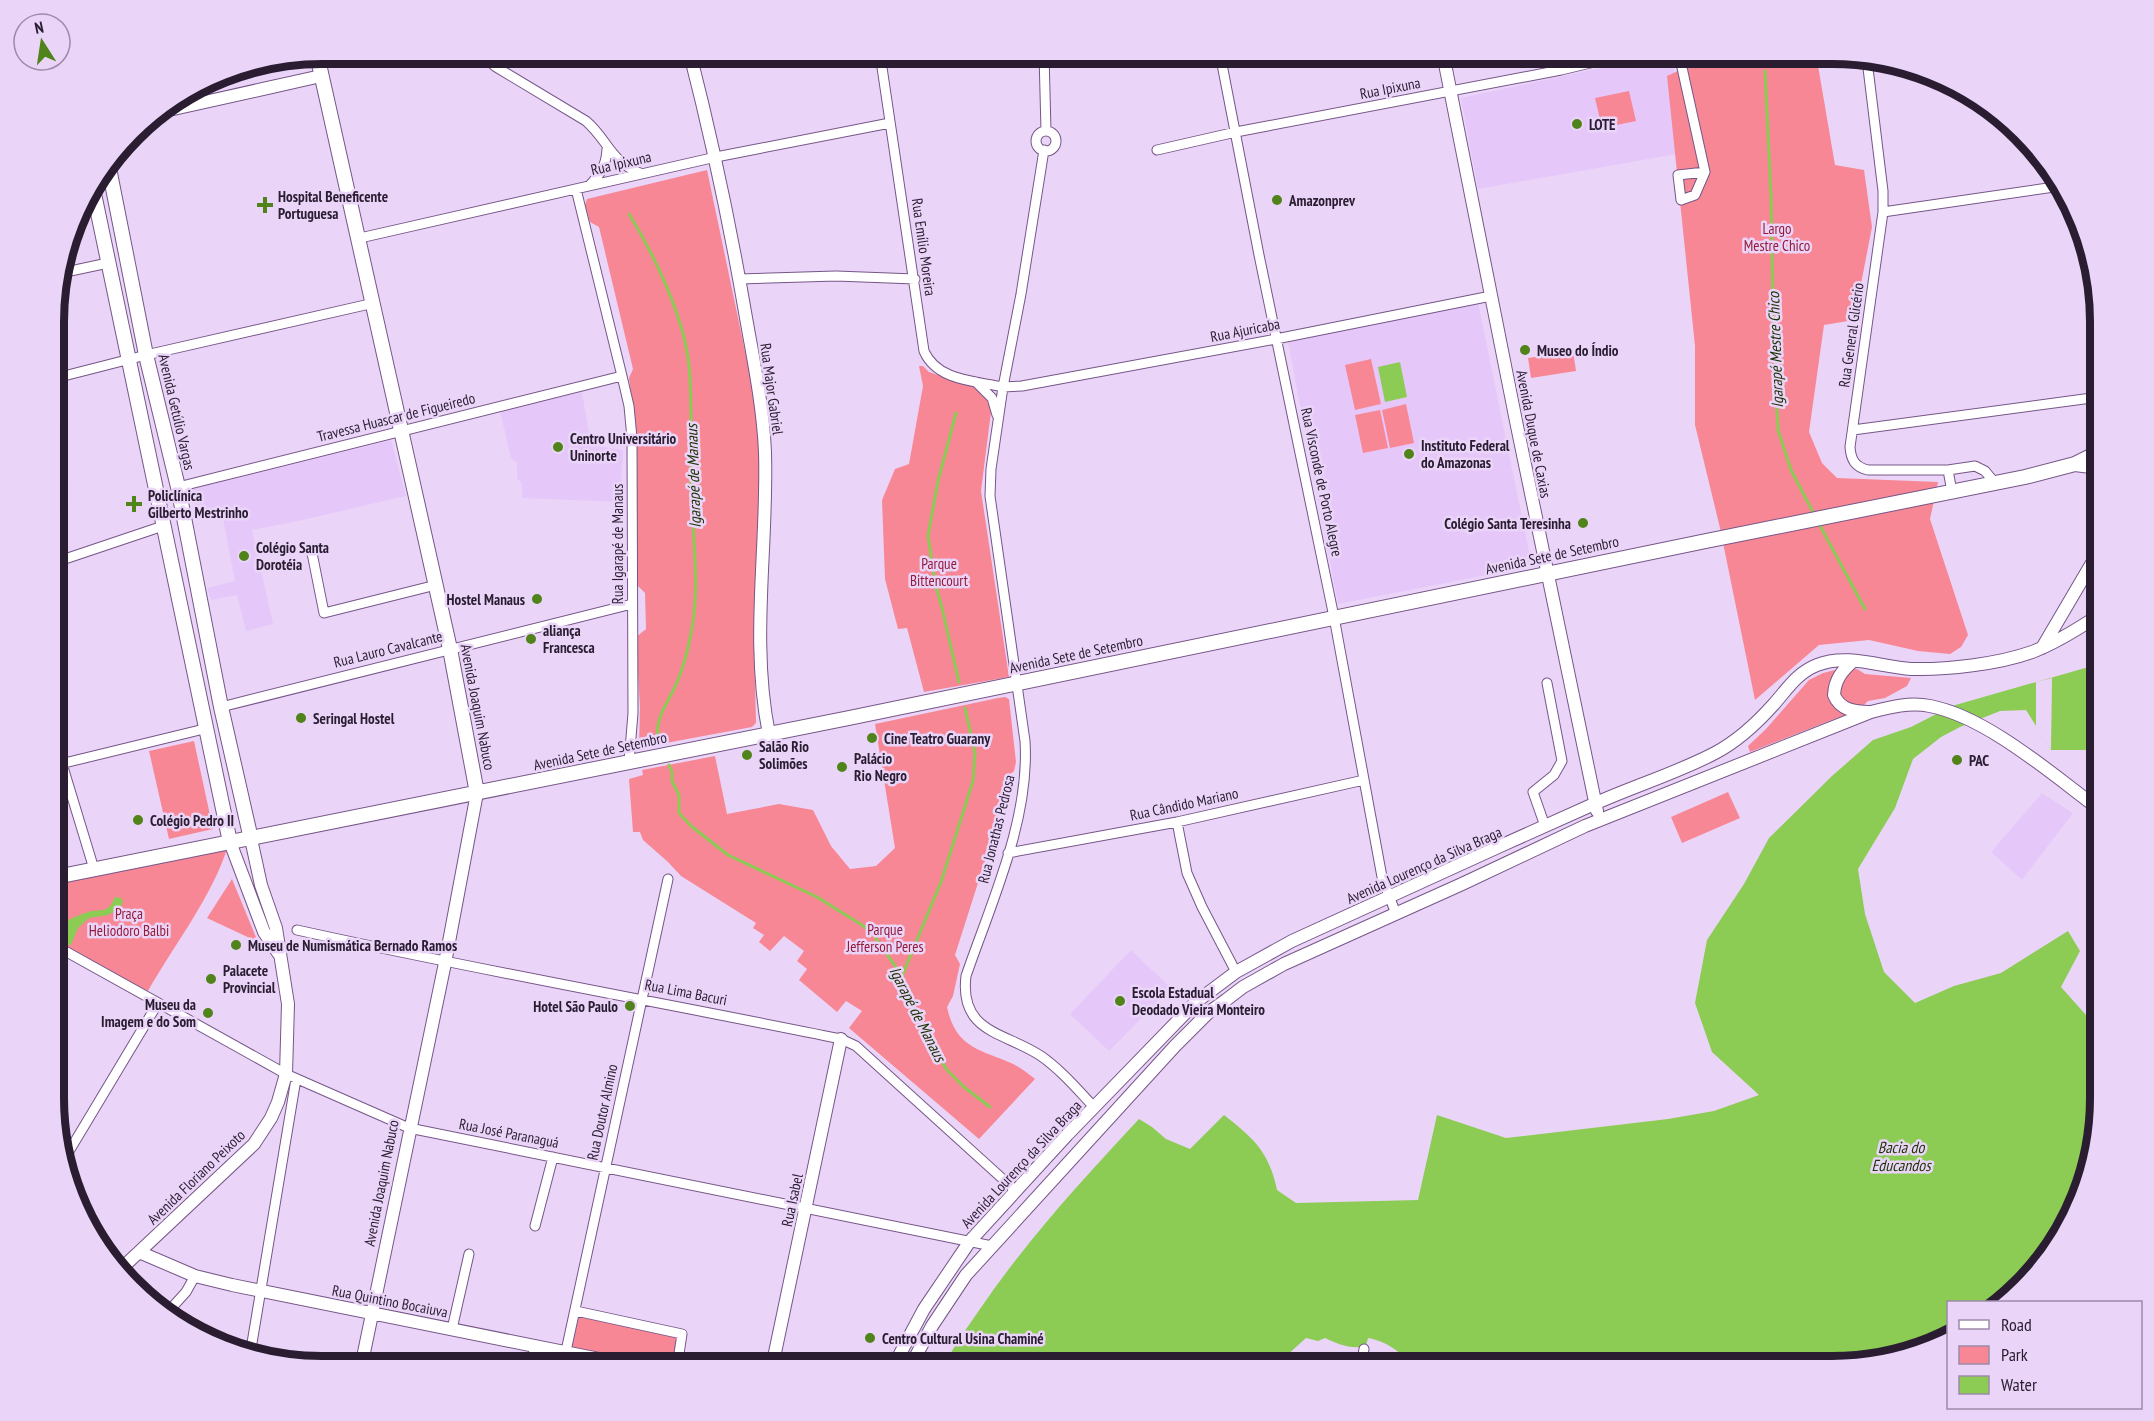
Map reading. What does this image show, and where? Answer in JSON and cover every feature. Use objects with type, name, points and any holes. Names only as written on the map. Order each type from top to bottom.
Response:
[{"type":"main road","name":"Avenida Joaquim Nabuco","points":[[319,64],[360,238],[450,649],[477,793]]},
{"type":"main road","name":"Avenida Getúlio Vargas","points":[[111,176],[146,355],[178,487],[221,707],[251,838]]},
{"type":"main road","points":[[95,201],[204,729],[230,842]]},
{"type":"main road","name":"Avenida Sete de Setembro","points":[[64,875],[768,734],[1706,540],[1950,493],[2075,464],[2090,456]]},
{"type":"main road","points":[[2075,464],[2090,466]]},
{"type":"street","points":[[494,64],[586,121],[595,129],[607,149],[622,164],[641,174]]},
{"type":"street","name":"Rua Major Gabriel","points":[[693,64],[716,157],[739,279],[753,358],[765,450],[760,636],[768,734]]},
{"type":"street","name":"Rua Emílio Moreira","points":[[881,64],[915,279],[922,341],[928,360],[946,374],[1003,388]]},
{"type":"street","points":[[1044,64],[1046,131]]},
{"type":"street","name":"Rua Visconde de Porto Alegre","points":[[1222,64],[1334,617],[1382,876],[1388,898],[1396,914]]},
{"type":"street","name":"Avenida Duque de Caxias","points":[[1445,64],[1599,820]]},
{"type":"street","name":"Rua Ipixuna","points":[[1157,150],[1236,132],[1586,64]]},
{"type":"street","points":[[1681,64],[1705,172]]},
{"type":"street","name":"Rua General Glicério","points":[[1868,67],[1883,212],[1850,447],[1851,456],[1859,468],[1948,470],[1969,466],[1980,467],[1995,483]]},
{"type":"street","points":[[180,108],[321,76]]},
{"type":"street","name":"Rua Ipixuna","points":[[360,238],[716,157],[890,123]]},
{"type":"street","points":[[1046,131],[1052,134],[1056,142],[1050,149],[1044,150],[1036,141],[1038,135],[1046,131]]},
{"type":"street","points":[[590,185],[601,173],[606,163],[607,149]]},
{"type":"street","name":"Rua Jonathas Pedrosa","points":[[1044,150],[998,420],[991,469],[990,496],[1025,741],[1026,772],[1008,853],[966,976],[964,990],[967,1002],[978,1023],[1000,1037],[1031,1050],[1043,1058],[1058,1069],[1094,1107]]},
{"type":"street","points":[[1883,212],[2051,187]]},
{"type":"street","name":"Rua Igarapé de Manaus","points":[[576,189],[629,406],[632,438],[633,713],[629,762]]},
{"type":"street","points":[[69,271],[108,263]]},
{"type":"street","points":[[739,279],[836,276],[915,279]]},
{"type":"street","name":"Rua Ajuricaba","points":[[1003,388],[1276,339],[1491,296]]},
{"type":"street","points":[[64,376],[374,303]]},
{"type":"street","name":"Travessa Huascar de Figueiredo","points":[[178,487],[622,376]]},
{"type":"street","name":"Rua Jonathas Pedrosa","points":[[976,381],[992,398],[998,420]]},
{"type":"street","points":[[1853,430],[2090,398]]},
{"type":"street","points":[[1948,470],[1950,493]]},
{"type":"street","points":[[64,559],[163,526]]},
{"type":"street","points":[[312,553],[324,613],[436,585]]},
{"type":"street","points":[[2042,648],[2090,566]]},
{"type":"street","name":"Rua Lauro Cavalcante","points":[[221,707],[632,604]]},
{"type":"street","name":"Avenida Lourenço da Silva Braga","points":[[899,1356],[924,1309],[970,1241],[1067,1135],[1196,1002],[1236,972],[1292,941],[1594,804],[1708,756],[1736,740],[1757,722],[1794,679],[1805,670],[1832,660],[1913,669],[1942,668],[1997,660],[2042,648],[2090,621]]},
{"type":"street","points":[[1853,661],[1837,680],[1834,695],[1841,705],[1849,709],[1871,712]]},
{"type":"street","points":[[1545,826],[1533,792],[1554,775],[1562,761],[1547,683]]},
{"type":"street","points":[[916,1356],[951,1297],[992,1246],[1175,1046],[1208,1013],[1243,987],[1300,957],[1599,820],[1871,712],[1900,705],[1931,706],[1980,724],[2090,803]]},
{"type":"street","points":[[64,763],[204,729]]},
{"type":"street","points":[[64,779],[94,869]]},
{"type":"street","name":"Rua Cândido Mariano","points":[[1008,853],[1177,822],[1364,780]]},
{"type":"street","name":"Avenida Joaquim Nabuco","points":[[363,1356],[445,963],[477,793]]},
{"type":"street","points":[[1177,822],[1187,873],[1236,972]]},
{"type":"street","name":"Avenida Floriano Peixoto","points":[[126,1265],[254,1144],[271,1118],[291,1076],[288,1005],[282,957],[276,928],[261,885],[251,838]]},
{"type":"street","name":"Avenida Floriano Peixoto","points":[[230,842],[264,932],[282,957]]},
{"type":"street","name":"Rua Doutor Almino","points":[[566,1351],[669,879]]},
{"type":"street","name":"Rua Lima Bacuri","points":[[297,930],[445,963],[643,999],[841,1039],[856,1046],[1016,1191]]},
{"type":"street","points":[[1292,941],[1300,957]]},
{"type":"street","name":"Rua José Paranaguá","points":[[64,950],[291,1076],[409,1128],[992,1246]]},
{"type":"street","points":[[69,1151],[158,1003]]},
{"type":"street","name":"Rua Isabel","points":[[774,1356],[841,1039]]},
{"type":"street","points":[[252,1347],[262,1291],[291,1076]]},
{"type":"street","points":[[1067,1135],[1082,1147]]},
{"type":"street","points":[[535,1226],[553,1157]]},
{"type":"street","name":"Rua Quintino Bocaiuva","points":[[138,1252],[195,1276],[586,1356]]},
{"type":"street","points":[[452,1329],[469,1254]]},
{"type":"street","points":[[172,1308],[186,1292],[195,1276]]},
{"type":"street","points":[[576,1311],[682,1334],[678,1356]]},
{"type":"street","points":[[533,1356],[535,1345]]},
{"type":"street","points":[[1363,1356],[1364,1350]]},
{"type":"shaded area","name":"LOTE","points":[[1620,64],[1672,64],[1694,151],[1478,189],[1461,98]]},
{"type":"shaded area","name":"Instituto Federal do Amazonas","points":[[1478,302],[1532,566],[1338,604],[1288,342]]},
{"type":"shaded area","name":"Centro Universitário Uninorte","points":[[582,392],[591,445],[623,450],[620,502],[522,498],[522,484],[517,478],[517,463],[511,458],[500,411]]},
{"type":"shaded area","name":"Colégio Santa Dorotéia","points":[[391,440],[406,496],[252,530],[273,624],[246,631],[237,595],[211,600],[207,588],[235,581],[222,514],[197,517],[192,489]]},
{"type":"shaded area","points":[[2042,793],[2073,813],[2022,880],[1991,852]]},
{"type":"shaded area","name":"Escola Estadual Deodado Vieira Monteiro","points":[[1131,950],[1171,988],[1109,1051],[1070,1014]]},
{"type":"green space","name":"Largo Mestre Chico","points":[[1693,64],[1818,64],[1835,165],[1864,170],[1872,227],[1854,320],[1824,325],[1809,432],[1822,463],[1837,478],[1938,482],[1930,519],[1968,635],[1961,647],[1950,654],[1918,651],[1869,640],[1819,645],[1755,700],[1720,528],[1695,425],[1695,346],[1667,76]]},
{"type":"green space","points":[[1629,91],[1636,121],[1602,128],[1595,98]]},
{"type":"green space","points":[[707,170],[754,394],[760,452],[754,644],[756,723],[752,727],[639,748],[640,708],[636,637],[646,629],[645,593],[637,585],[636,429],[629,378],[633,369],[599,227],[590,222],[585,205],[587,199]]},
{"type":"green space","points":[[1573,351],[1576,371],[1531,378],[1528,358]]},
{"type":"green space","points":[[1371,359],[1381,404],[1355,410],[1345,365]]},
{"type":"green space","name":"Parque Bittencourt","points":[[919,366],[923,366],[929,372],[977,388],[992,404],[981,491],[1009,677],[924,692],[907,628],[898,629],[885,579],[882,500],[895,469],[909,464],[923,386]]},
{"type":"green space","points":[[1406,404],[1414,443],[1390,448],[1382,410]]},
{"type":"green space","points":[[1380,410],[1388,448],[1363,453],[1355,415]]},
{"type":"green space","points":[[1843,668],[1857,669],[1865,674],[1911,678],[1907,686],[1885,698],[1868,701],[1860,709],[1750,752],[1748,746],[1809,680],[1823,673]]},
{"type":"green space","name":"Parque Jefferson Peres","points":[[1005,697],[1009,699],[1016,762],[1014,771],[1006,778],[993,836],[955,955],[960,964],[953,996],[947,1007],[956,1031],[970,1045],[1014,1065],[1035,1079],[979,1139],[849,1028],[862,1011],[846,1001],[837,1012],[799,980],[807,969],[797,961],[804,951],[784,936],[770,951],[759,942],[764,935],[753,928],[756,923],[681,876],[643,840],[640,832],[633,832],[629,779],[643,775],[642,770],[715,756],[727,814],[779,804],[813,810],[831,846],[850,869],[876,866],[895,848],[875,724]]},
{"type":"green space","points":[[194,741],[213,829],[169,839],[149,751]]},
{"type":"green space","points":[[1728,792],[1740,818],[1682,843],[1671,817]]},
{"type":"green space","name":"Praça Heliodoro Balbi","points":[[228,846],[203,902],[148,991],[64,947],[64,880]]},
{"type":"green space","points":[[232,879],[258,942],[207,918]]},
{"type":"green space","points":[[579,1315],[682,1335],[678,1356],[616,1356],[572,1348]]},
{"type":"water","points":[[1400,362],[1407,397],[1385,402],[1378,367]]},
{"type":"water","name":"Bacia do Educandos","points":[[2090,667],[2090,750],[2051,750],[2026,710],[2000,711],[1960,727],[1941,737],[1913,759],[1895,808],[1858,869],[1865,914],[1884,972],[1915,1003],[1954,986],[2001,973],[2068,931],[2080,951],[2061,987],[2086,1015],[2090,1024],[2089,1115],[2081,1165],[2070,1197],[2046,1242],[2014,1281],[1990,1301],[1947,1301],[1947,1329],[1898,1348],[1848,1356],[1403,1356],[1374,1339],[1368,1338],[1366,1346],[1350,1347],[1325,1338],[1318,1341],[1306,1338],[1286,1356],[950,1356],[960,1337],[998,1283],[1036,1234],[1139,1119],[1166,1139],[1190,1149],[1224,1115],[1258,1146],[1269,1165],[1277,1190],[1296,1203],[1418,1200],[1437,1115],[1506,1138],[1668,1119],[1714,1111],[1759,1095],[1712,1052],[1695,1003],[1707,940],[1744,884],[1769,838],[1832,776],[1873,740],[1911,727],[1952,706]]},
{"type":"water","points":[[115,897],[121,898],[123,902],[120,908],[108,915],[89,918],[78,928],[71,945],[64,943],[64,922],[88,912],[107,909]]},
{"type":"pier","points":[[2052,678],[2051,750],[2036,727],[2036,682]]},
{"type":"waterway","name":"Igarapé Mestre Chico","points":[[1765,71],[1778,430],[1791,470],[1814,514]]},
{"type":"waterway","name":"Igarapé de Manaus","points":[[629,214],[658,267],[675,308],[686,348],[690,382],[695,606],[683,666],[660,718],[657,734],[659,743]]},
{"type":"waterway","points":[[956,413],[938,481],[928,536],[935,583],[959,682]]},
{"type":"waterway","name":"Igarapé Mestre Chico","points":[[1818,522],[1865,609]]},
{"type":"waterway","points":[[902,976],[941,882],[973,781],[975,753],[965,708]]},
{"type":"waterway","name":"Igarapé de Manaus","points":[[669,765],[672,781],[679,795],[679,813],[691,826],[728,855],[817,897],[873,934],[902,976],[906,993],[926,1035],[947,1070],[990,1107]]},
{"type":"place","name":"LOTE","points":[[1577,124]]},
{"type":"place","name":"Amazonprev","points":[[1277,200]]},
{"type":"place","name":"Hospital Beneficente Portuguesa","points":[[265,205]]},
{"type":"place","name":"Museo do Índio","points":[[1525,350]]},
{"type":"place","name":"Centro Universitário Uninorte","points":[[558,447]]},
{"type":"place","name":"Instituto Federal do Amazonas","points":[[1409,454]]},
{"type":"place","name":"Policlínica Gilberto Mestrinho","points":[[134,504]]},
{"type":"place","name":"Colégio Santa Teresinha","points":[[1583,523]]},
{"type":"place","name":"Colégio Santa Dorotéia","points":[[244,556]]},
{"type":"place","name":"Hostel Manaus","points":[[537,599]]},
{"type":"place","name":"aliança Francesca","points":[[531,639]]},
{"type":"place","name":"Seringal Hostel","points":[[301,718]]},
{"type":"place","name":"Cine Teatro Guarany","points":[[872,738]]},
{"type":"place","name":"Salão Rio Solimões","points":[[747,755]]},
{"type":"place","name":"PAC","points":[[1957,760]]},
{"type":"place","name":"Palácio Rio Negro","points":[[842,767]]},
{"type":"place","name":"Colégio Pedro II","points":[[138,820]]},
{"type":"place","name":"Museu de Numismática Bernado Ramos","points":[[236,945]]},
{"type":"place","name":"Palacete Provincial","points":[[211,979]]},
{"type":"place","name":"Escola Estadual Deodado Vieira Monteiro","points":[[1120,1001]]},
{"type":"place","name":"Hotel São Paulo","points":[[630,1006]]},
{"type":"place","name":"Museu da Imagem e do Som","points":[[208,1013]]},
{"type":"place","name":"Centro Cultural Usina Chaminé","points":[[870,1338]]}]
